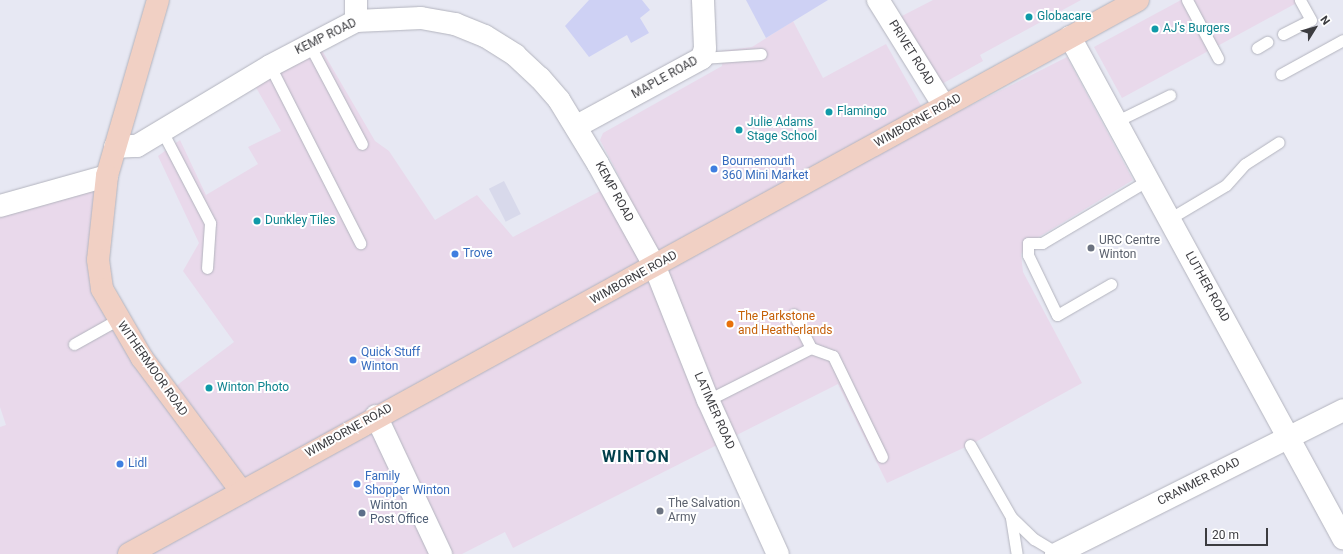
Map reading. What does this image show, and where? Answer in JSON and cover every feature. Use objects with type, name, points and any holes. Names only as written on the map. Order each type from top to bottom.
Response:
[{"type":"street","name":"WITHERMOOR ROAD","points":[[158,0],[108,176],[98,260],[102,289],[117,320],[242,492]]},
{"type":"street","name":"MAPLE ROAD","points":[[576,126],[702,58],[705,48],[703,0]]},
{"type":"street","name":"PRIVET ROAD","points":[[878,0],[944,106]]},
{"type":"street","name":"WIMBORNE ROAD","points":[[129,554],[376,416],[655,267],[1138,0]]},
{"type":"street","name":"KEMP ROAD","points":[[115,147],[137,146],[309,44],[356,10],[455,24],[485,36],[515,55],[540,78],[576,126],[655,267]]},
{"type":"street","name":"LUTHER ROAD","points":[[1070,37],[1343,538]]},
{"type":"street","points":[[0,206],[108,176]]},
{"type":"street","name":"LATIMER ROAD","points":[[655,267],[708,400],[778,554]]},
{"type":"street","name":"CRANMER ROAD","points":[[1057,554],[1343,410]]},
{"type":"street","points":[[376,416],[441,554]]},
{"type":"lane","points":[[1187,0],[1218,58]]},
{"type":"lane","points":[[1283,34],[1310,20],[1300,0]]},
{"type":"lane","points":[[1281,74],[1343,40]]},
{"type":"lane","points":[[309,44],[362,144]]},
{"type":"lane","points":[[702,58],[761,54]]},
{"type":"lane","points":[[270,66],[360,243]]},
{"type":"lane","points":[[1117,121],[1170,95]]},
{"type":"lane","points":[[162,130],[210,223],[207,268]]},
{"type":"lane","points":[[1169,219],[1226,185],[1245,164],[1279,142]]},
{"type":"lane","points":[[1111,284],[1057,315],[1028,255],[1028,243],[1042,244],[1148,180]]},
{"type":"lane","points":[[794,314],[811,348],[833,356],[882,457]]},
{"type":"lane","points":[[74,344],[117,320]]},
{"type":"lane","points":[[708,400],[811,348]]},
{"type":"lane","points":[[970,445],[1011,517],[1034,539],[1057,554]]},
{"type":"lane","points":[[1011,517],[1017,554]]},
{"type":"shaded area","points":[[589,0],[642,0],[650,10],[640,18],[649,33],[631,43],[627,35],[589,57],[565,26]]},
{"type":"shaded area","points":[[746,0],[828,0],[766,38]]},
{"type":"shaded area","points":[[933,0],[1081,0],[980,55],[983,61],[940,85],[898,18]]},
{"type":"shaded area","points":[[1181,0],[1302,0],[1122,98],[1094,47]]},
{"type":"shaded area","points":[[793,21],[823,78],[886,44],[932,125],[1067,57],[1133,180],[1029,243],[1021,254],[1023,272],[1082,383],[970,445],[887,483],[838,384],[513,548],[505,532],[462,554],[0,554],[0,427],[6,425],[0,407],[0,206],[107,176],[98,260],[168,392],[234,342],[183,271],[199,243],[158,156],[180,140],[206,195],[258,164],[248,147],[281,131],[250,77],[316,40],[375,141],[389,151],[435,220],[477,195],[513,237],[621,180],[600,140],[603,133],[722,66],[721,51],[752,47]]},
{"type":"shaded area","points":[[504,181],[521,214],[506,222],[489,189]]},
{"type":"place","name":"Globacare","points":[[1029,17]]},
{"type":"place","name":"AJ's Burgers","points":[[1155,29]]},
{"type":"place","name":"Flamingo","points":[[829,112]]},
{"type":"place","name":"Julie Adams Stage School","points":[[739,130]]},
{"type":"place","name":"Bournemouth 360 Mini Market","points":[[714,169]]},
{"type":"place","name":"Dunkley Tiles","points":[[257,221]]},
{"type":"place","name":"URC Centre Winton","points":[[1091,248]]},
{"type":"place","name":"Trove","points":[[455,254]]},
{"type":"place","name":"The Parkstone and Heatherlands","points":[[730,324]]},
{"type":"place","name":"Quick Stuff Winton","points":[[353,360]]},
{"type":"place","name":"Winton Photo","points":[[209,388]]},
{"type":"place","name":"Lidl","points":[[120,464]]},
{"type":"place","name":"Family Shopper Winton","points":[[357,484]]},
{"type":"place","name":"The Salvation Army","points":[[660,511]]},
{"type":"place","name":"Winton Post Office","points":[[362,513]]},
{"type":"district","name":"WINTON","points":[[636,457]]}]
